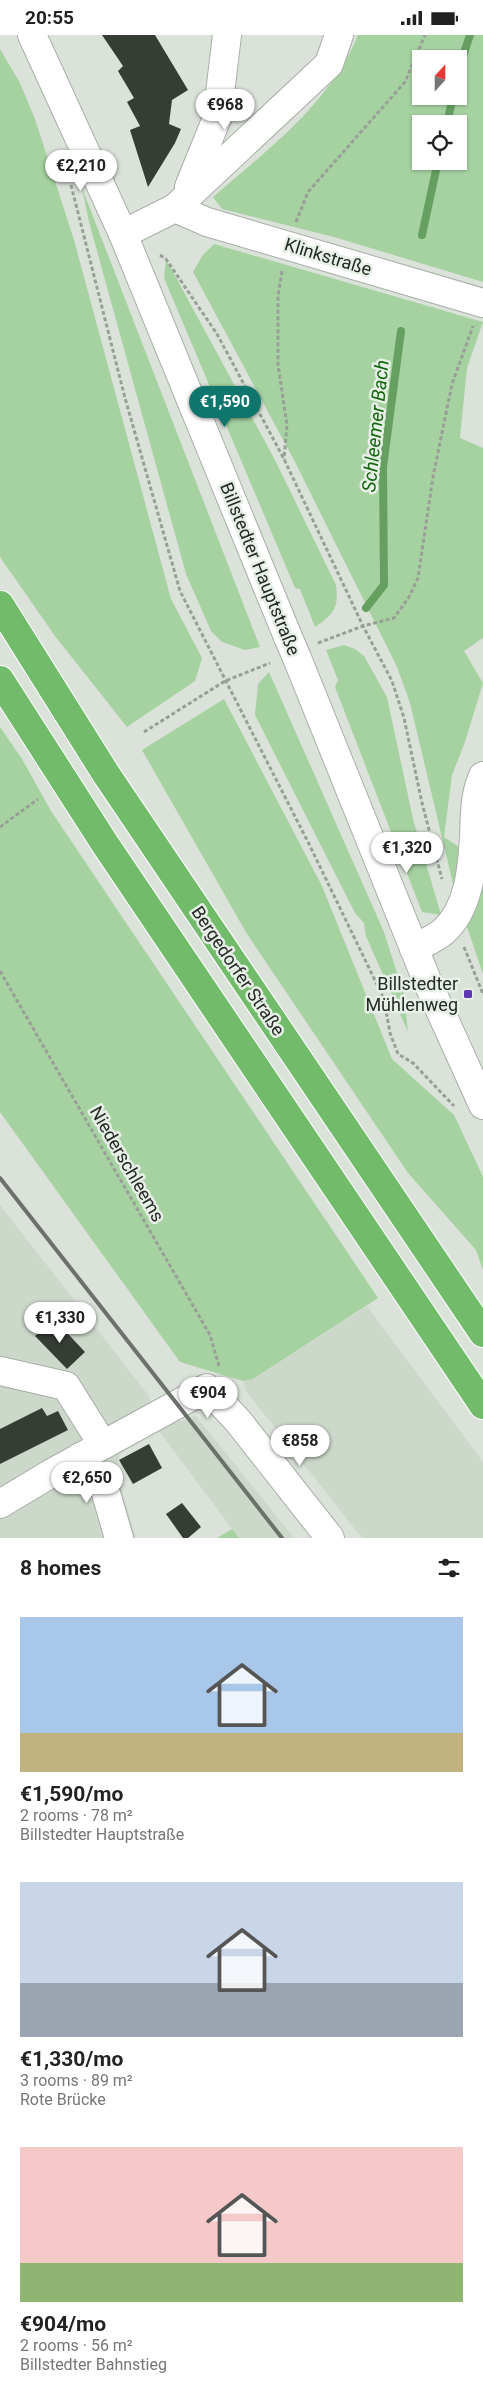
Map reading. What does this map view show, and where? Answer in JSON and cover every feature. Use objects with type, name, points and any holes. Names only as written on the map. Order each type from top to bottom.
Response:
[{"type":"highway","name":"Bergedorfer Straße","points":[[0,605],[106,774],[483,1333]]},
{"type":"highway","points":[[0,680],[104,844],[483,1405]]},
{"type":"street","name":"Billstedter Hauptstraße","points":[[32,35],[122,234],[414,949],[483,1105]]},
{"type":"street","points":[[180,201],[217,118],[227,35]]},
{"type":"street","points":[[122,234],[180,201],[329,65],[339,35]]},
{"type":"street","name":"Klinkstraße","points":[[180,201],[207,222],[482,303]]},
{"type":"street","points":[[414,949],[444,931],[454,919],[468,886],[474,837],[474,812],[483,776]]},
{"type":"street","points":[[0,1371],[66,1386],[92,1451],[119,1538]]},
{"type":"street","points":[[0,1505],[214,1381],[238,1421],[330,1538]]},
{"type":"path","points":[[80,224],[180,591],[309,843],[384,999],[390,1033],[398,1054],[413,1063],[454,1107]]},
{"type":"path","points":[[157,254],[166,259],[217,335],[284,459],[363,626],[392,681],[404,718],[422,803],[443,882]]},
{"type":"path","points":[[363,626],[394,618],[409,597],[418,578],[433,477],[452,384],[482,303]]},
{"type":"path","points":[[144,732],[225,681]]},
{"type":"path","points":[[0,827],[38,799]]},
{"type":"path","points":[[454,919],[483,994]]},
{"type":"path","name":"Niederschleems","points":[[0,971],[210,1335],[214,1381]]},
{"type":"shaded area","points":[[0,1205],[149,1396],[156,1427],[121,1448],[116,1470],[136,1538],[0,1538]]},
{"type":"shaded area","points":[[367,1306],[483,1462],[483,1538],[362,1538],[246,1391],[243,1381],[253,1379]]},
{"type":"shaded area","points":[[195,1415],[294,1538],[239,1538],[156,1427],[177,1416],[181,1422]]},
{"type":"green space","points":[[358,35],[483,35],[483,282],[334,237],[222,209],[213,197],[276,143],[314,105],[331,83]]},
{"type":"green space","points":[[0,49],[20,83],[35,119],[74,240],[171,599],[202,658],[195,681],[127,727],[55,636],[0,557]]},
{"type":"green space","points":[[82,188],[260,647],[245,650],[222,642],[211,631],[186,574],[89,222]]},
{"type":"green space","points":[[214,244],[483,322],[467,368],[460,438],[483,448],[483,638],[464,651],[483,683],[465,742],[452,775],[444,837],[465,851],[455,892],[410,703],[397,667],[295,462],[193,272],[202,256]]},
{"type":"green space","points":[[166,259],[275,460],[336,585],[337,599],[334,610],[315,627],[300,589],[295,588],[164,278]]},
{"type":"green space","points":[[344,645],[355,649],[364,656],[387,697],[413,819],[441,915],[422,912],[335,687],[338,680],[326,650]]},
{"type":"green space","points":[[269,672],[384,932],[404,995],[408,1032],[366,936],[364,923],[355,913],[255,715],[258,684]]},
{"type":"green space","points":[[224,699],[322,886],[392,1059],[454,1115],[483,1177],[483,1270],[476,1250],[408,1173],[247,934],[142,750]]},
{"type":"green space","points":[[0,727],[22,759],[51,811],[378,1298],[253,1379],[243,1381],[180,1362],[0,1112]]},
{"type":"green space","points":[[483,834],[483,974],[464,918]]},
{"type":"green space","points":[[232,1529],[239,1538],[217,1538]]},
{"type":"building","points":[[102,35],[155,35],[188,90],[172,100],[169,124],[181,129],[175,143],[148,187],[130,130],[140,126],[127,102],[134,98],[118,71],[123,66]]},
{"type":"building","points":[[54,1319],[85,1352],[67,1369],[35,1336]]},
{"type":"building","points":[[42,1408],[47,1416],[58,1411],[68,1430],[0,1464],[0,1429]]},
{"type":"building","points":[[149,1444],[162,1468],[133,1484],[119,1460]]},
{"type":"building","points":[[182,1503],[201,1527],[188,1538],[183,1538],[166,1514]]},
{"type":"waterway","name":"Schleemer Bach","points":[[465,50],[470,35]]},
{"type":"waterway","name":"Schleemer Bach","points":[[449,115],[451,105]]},
{"type":"waterway","name":"Schleemer Bach","points":[[422,235],[436,170]]},
{"type":"waterway","name":"Schleemer Bach","points":[[366,608],[384,585],[383,467],[401,331]]},
{"type":"railway","points":[[0,1178],[282,1538]]},
{"type":"place","name":"Billstedter Mühlenweg","points":[[468,994]]}]
